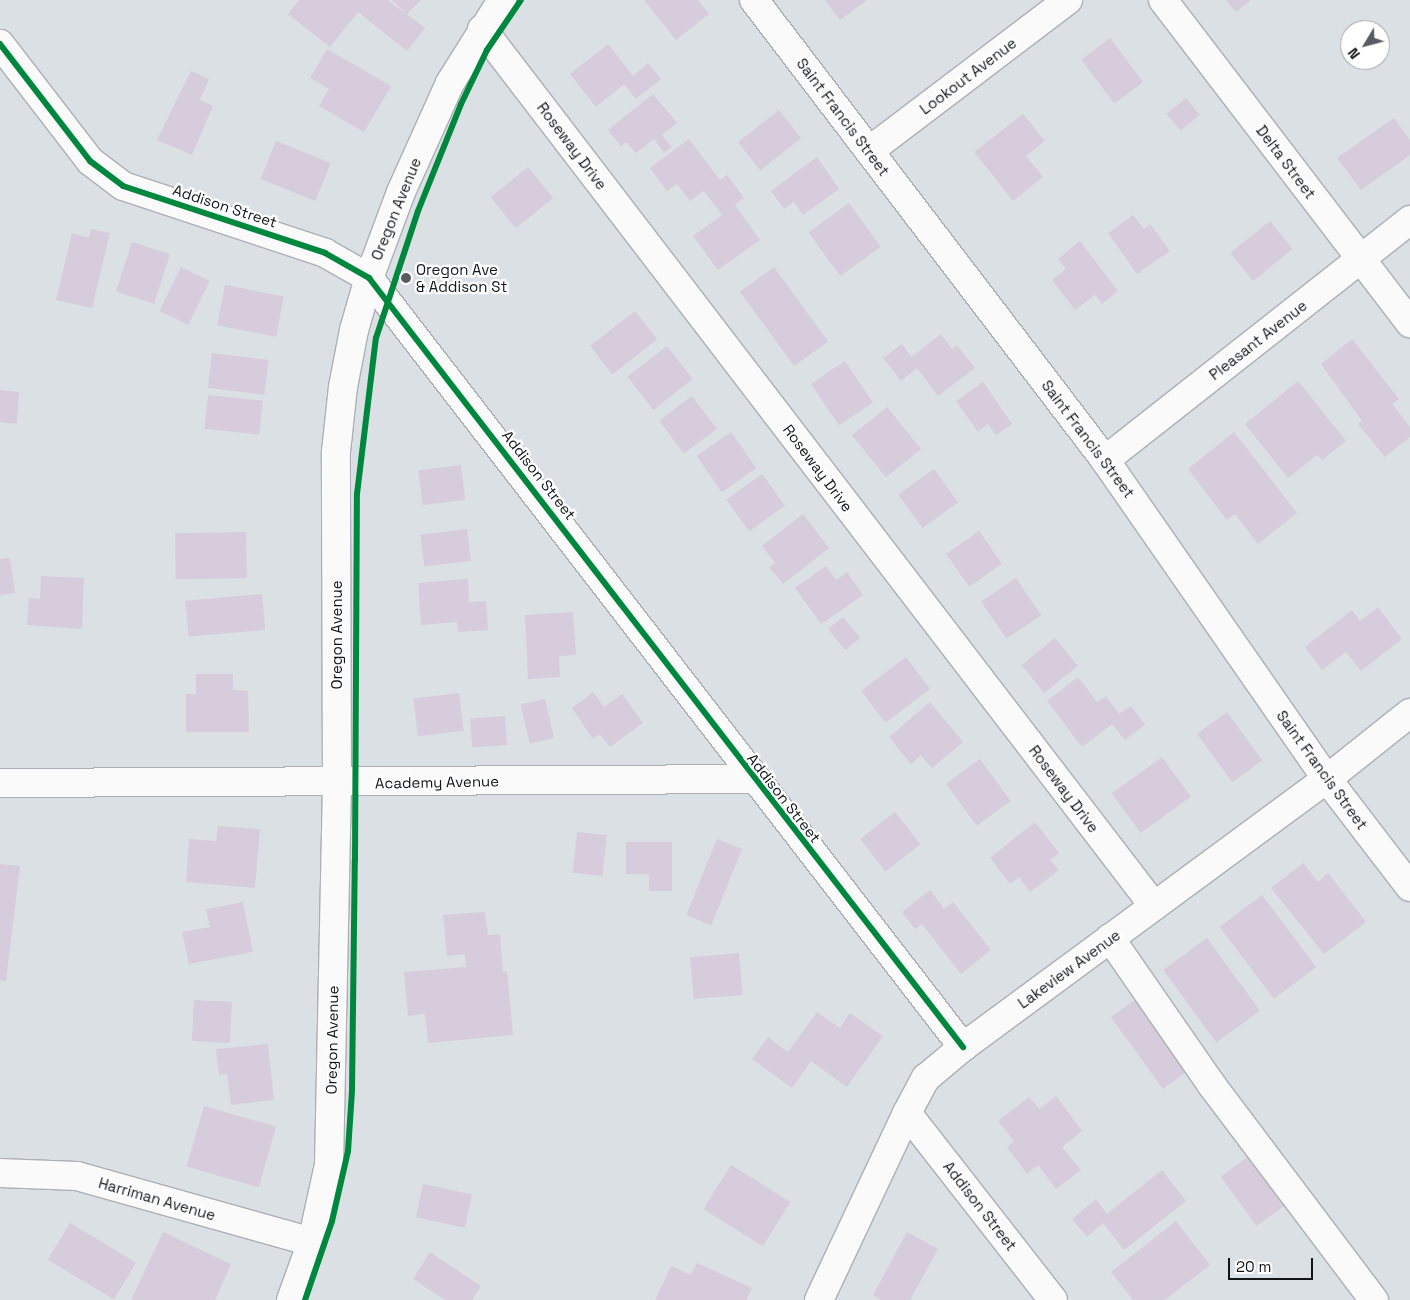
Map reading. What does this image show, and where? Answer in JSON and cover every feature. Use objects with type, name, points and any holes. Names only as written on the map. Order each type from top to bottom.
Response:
[{"type":"street","name":"Oregon Avenue","points":[[291,1300],[312,1242],[329,1165],[337,784],[336,452],[352,339],[369,278],[401,192],[446,92],[482,29],[502,0]]},
{"type":"street","name":"Saint Francis Street","points":[[754,0],[1105,460],[1327,779],[1410,888]]},
{"type":"street","name":"Lookout Avenue","points":[[869,151],[1068,0]]},
{"type":"street","name":"Delta Street","points":[[1162,0],[1410,323]]},
{"type":"street","name":"Roseway Drive","points":[[482,29],[1154,906]]},
{"type":"street","name":"Addison Street","points":[[5,62],[90,161],[123,186],[325,253],[369,278],[524,475],[753,779],[963,1048]]},
{"type":"street","name":"Pleasant Avenue","points":[[1105,460],[1410,220]]},
{"type":"street","name":"Lakeview Avenue","points":[[819,1300],[907,1113],[926,1078],[1110,938],[1327,779],[1410,713]]},
{"type":"street","name":"Academy Avenue","points":[[0,782],[337,784],[753,779]]},
{"type":"street","points":[[1110,938],[1211,1084],[1374,1300]]},
{"type":"street","name":"Addison Street","points":[[907,1113],[1053,1300]]},
{"type":"street","name":"Harriman Avenue","points":[[0,1173],[76,1176],[312,1242]]},
{"type":"building","points":[[299,0],[388,0],[425,28],[407,51],[358,12],[330,47],[288,14]]},
{"type":"building","points":[[392,0],[421,0],[407,14]]},
{"type":"building","points":[[644,0],[698,0],[709,14],[676,40]]},
{"type":"building","points":[[825,0],[867,0],[840,20]]},
{"type":"building","points":[[1226,0],[1251,0],[1236,12]]},
{"type":"building","points":[[1110,38],[1143,82],[1114,104],[1081,60]]},
{"type":"building","points":[[608,44],[633,76],[648,63],[661,79],[636,99],[624,84],[596,107],[570,74]]},
{"type":"building","points":[[327,49],[391,86],[364,132],[319,106],[329,89],[310,78]]},
{"type":"building","points":[[191,71],[209,79],[200,100],[213,106],[192,155],[157,140]]},
{"type":"building","points":[[653,94],[677,123],[662,135],[672,147],[664,153],[654,139],[636,153],[626,142],[621,146],[608,130]]},
{"type":"building","points":[[1186,98],[1200,115],[1180,131],[1167,114]]},
{"type":"building","points":[[779,110],[801,138],[760,170],[738,142]]},
{"type":"building","points":[[1023,114],[1045,141],[1026,156],[1043,177],[1013,201],[974,152]]},
{"type":"building","points":[[1394,118],[1410,140],[1410,155],[1361,190],[1337,158]]},
{"type":"building","points":[[689,139],[720,180],[727,175],[744,198],[735,205],[760,240],[718,270],[693,236],[722,215],[704,191],[690,201],[677,184],[667,191],[650,168]]},
{"type":"building","points":[[276,141],[331,163],[315,201],[261,179]]},
{"type":"building","points":[[817,157],[839,189],[803,215],[794,202],[784,209],[771,191]]},
{"type":"building","points":[[528,167],[553,198],[516,228],[491,197]]},
{"type":"building","points":[[849,203],[881,247],[840,276],[809,232]]},
{"type":"building","points":[[1133,215],[1144,229],[1150,224],[1170,251],[1137,274],[1108,233]]},
{"type":"building","points":[[1270,221],[1293,249],[1253,281],[1230,253]]},
{"type":"building","points":[[91,229],[110,233],[92,308],[56,300],[72,233],[89,238]]},
{"type":"building","points":[[1080,241],[1118,291],[1102,304],[1095,295],[1075,310],[1052,280],[1066,269],[1058,259]]},
{"type":"building","points":[[132,242],[170,254],[154,304],[116,291]]},
{"type":"building","points":[[181,267],[210,281],[188,325],[160,311]]},
{"type":"building","points":[[774,267],[828,341],[794,366],[740,292]]},
{"type":"building","points":[[225,285],[284,296],[276,337],[217,325]]},
{"type":"building","points":[[635,311],[657,339],[612,374],[590,346]]},
{"type":"building","points":[[941,334],[952,349],[957,345],[975,368],[938,396],[917,368],[901,381],[883,358],[902,344],[911,357]]},
{"type":"building","points":[[1352,339],[1399,399],[1392,404],[1410,427],[1410,437],[1385,457],[1358,424],[1362,421],[1321,364]]},
{"type":"building","points":[[667,346],[693,379],[653,410],[628,377]]},
{"type":"building","points":[[212,353],[269,360],[264,395],[208,388]]},
{"type":"building","points":[[845,361],[873,402],[839,425],[811,384]]},
{"type":"building","points":[[1298,381],[1346,441],[1322,460],[1317,455],[1288,478],[1245,424]]},
{"type":"building","points":[[983,382],[1012,424],[996,435],[988,424],[978,432],[956,401]]},
{"type":"building","points":[[0,390],[19,392],[17,424],[0,422]]},
{"type":"building","points":[[208,395],[263,401],[259,435],[204,429]]},
{"type":"building","points":[[692,396],[717,429],[684,453],[659,421]]},
{"type":"building","points":[[887,407],[921,449],[886,477],[852,435]]},
{"type":"building","points":[[731,432],[756,468],[722,492],[697,456]]},
{"type":"building","points":[[1234,432],[1297,513],[1258,544],[1235,514],[1227,520],[1188,469]]},
{"type":"building","points":[[461,465],[465,500],[423,505],[418,470]]},
{"type":"building","points":[[934,469],[958,502],[923,528],[898,495]]},
{"type":"building","points":[[762,474],[785,506],[749,531],[726,500]]},
{"type":"building","points":[[803,514],[829,548],[783,584],[769,567],[775,563],[762,546]]},
{"type":"building","points":[[467,529],[471,561],[424,566],[420,535]]},
{"type":"building","points":[[979,531],[1002,564],[969,587],[946,554]]},
{"type":"building","points":[[246,532],[247,578],[176,579],[175,533]]},
{"type":"building","points":[[10,558],[15,593],[0,595],[0,559]]},
{"type":"building","points":[[826,566],[836,580],[847,572],[863,595],[821,624],[795,588]]},
{"type":"building","points":[[41,576],[84,578],[82,629],[27,625],[29,598],[40,599]]},
{"type":"building","points":[[1016,578],[1041,615],[1006,639],[981,601]]},
{"type":"building","points":[[468,579],[469,602],[486,601],[488,630],[458,632],[457,622],[421,625],[418,583]]},
{"type":"building","points":[[262,594],[265,630],[188,637],[185,601]]},
{"type":"building","points":[[1378,607],[1402,639],[1361,671],[1346,652],[1322,670],[1305,647],[1352,610],[1360,621]]},
{"type":"building","points":[[573,612],[576,655],[559,656],[560,677],[528,679],[525,615]]},
{"type":"building","points":[[843,617],[860,638],[845,650],[828,629]]},
{"type":"building","points":[[1055,638],[1078,666],[1044,693],[1022,665]]},
{"type":"building","points":[[906,657],[930,689],[885,723],[861,691]]},
{"type":"building","points":[[196,674],[233,674],[233,690],[248,691],[249,732],[186,732],[186,694],[196,694]]},
{"type":"building","points":[[1078,677],[1097,702],[1106,696],[1119,714],[1131,706],[1145,725],[1125,740],[1112,724],[1082,747],[1047,701]]},
{"type":"building","points":[[593,692],[604,707],[622,694],[643,723],[610,747],[600,734],[593,739],[572,708]]},
{"type":"building","points":[[459,693],[464,731],[418,736],[413,699]]},
{"type":"building","points":[[545,699],[554,738],[530,744],[521,705]]},
{"type":"building","points":[[930,702],[963,742],[932,768],[921,755],[911,764],[889,737]]},
{"type":"building","points":[[1227,712],[1262,761],[1232,782],[1197,734]]},
{"type":"building","points":[[505,716],[507,745],[472,747],[470,718]]},
{"type":"building","points":[[1162,757],[1191,797],[1141,833],[1112,793]]},
{"type":"building","points":[[980,759],[1011,801],[977,826],[946,784]]},
{"type":"building","points":[[895,812],[920,844],[886,871],[860,839]]},
{"type":"building","points":[[1035,822],[1059,853],[1050,860],[1059,870],[1030,892],[1019,877],[1010,884],[990,858]]},
{"type":"building","points":[[218,826],[260,829],[255,888],[186,882],[189,839],[216,841]]},
{"type":"building","points":[[577,832],[607,835],[603,876],[573,873]]},
{"type":"building","points":[[717,839],[742,849],[711,925],[686,915]]},
{"type":"building","points":[[626,842],[672,842],[672,891],[649,891],[649,874],[626,874]]},
{"type":"building","points":[[1303,863],[1318,882],[1328,873],[1366,922],[1324,954],[1271,888]]},
{"type":"building","points":[[0,864],[20,866],[6,981],[0,980]]},
{"type":"building","points":[[930,890],[944,909],[953,902],[991,950],[961,974],[922,924],[915,929],[902,912]]},
{"type":"building","points":[[1262,895],[1316,967],[1274,999],[1220,927]]},
{"type":"building","points":[[243,902],[253,952],[189,964],[182,932],[210,927],[206,909]]},
{"type":"building","points":[[485,912],[488,935],[500,934],[503,972],[507,971],[513,1035],[428,1043],[425,1014],[408,1016],[404,972],[466,967],[465,954],[447,956],[443,915]]},
{"type":"building","points":[[1207,938],[1260,1011],[1216,1043],[1163,970]]},
{"type":"building","points":[[739,953],[743,995],[694,999],[690,957]]},
{"type":"building","points":[[194,1000],[232,1002],[230,1043],[192,1041]]},
{"type":"building","points":[[1135,1000],[1168,1047],[1172,1045],[1189,1070],[1163,1089],[1111,1017]]},
{"type":"building","points":[[817,1012],[840,1028],[850,1013],[883,1036],[847,1087],[811,1061],[792,1088],[752,1059],[768,1037],[788,1052]]},
{"type":"building","points":[[268,1044],[274,1100],[231,1105],[227,1074],[219,1075],[216,1049]]},
{"type":"building","points":[[1056,1096],[1082,1131],[1062,1147],[1081,1170],[1056,1189],[1038,1165],[1027,1174],[1007,1147],[1014,1141],[998,1121],[1029,1097],[1039,1109]]},
{"type":"building","points":[[204,1106],[276,1127],[259,1187],[187,1167]]},
{"type":"building","points":[[1249,1156],[1285,1205],[1257,1226],[1221,1177]]},
{"type":"building","points":[[731,1165],[790,1202],[763,1246],[703,1209]]},
{"type":"building","points":[[1162,1170],[1186,1201],[1124,1250],[1103,1223],[1087,1237],[1072,1219],[1096,1199],[1107,1214]]},
{"type":"building","points":[[423,1184],[472,1194],[465,1228],[416,1217]]},
{"type":"building","points":[[1176,1221],[1210,1265],[1165,1300],[1133,1300],[1111,1272]]},
{"type":"building","points":[[70,1223],[136,1263],[114,1300],[48,1260]]},
{"type":"building","points":[[163,1232],[231,1264],[215,1300],[131,1300]]},
{"type":"building","points":[[907,1232],[938,1249],[910,1300],[881,1300],[873,1295]]},
{"type":"building","points":[[430,1252],[481,1286],[472,1300],[445,1300],[413,1279]]},
{"type":"building","points":[[697,1263],[752,1288],[746,1300],[655,1300],[671,1266],[691,1275]]},
{"type":"cycle path","points":[[305,1300],[332,1221],[348,1151],[352,1090],[357,494],[376,338],[418,211],[461,104],[487,50],[521,0]]},
{"type":"cycle path","points":[[0,44],[90,161],[123,186],[325,253],[369,278],[963,1047]]},
{"type":"place","name":"Oregon Ave & Addison St","points":[[406,278]]}]
